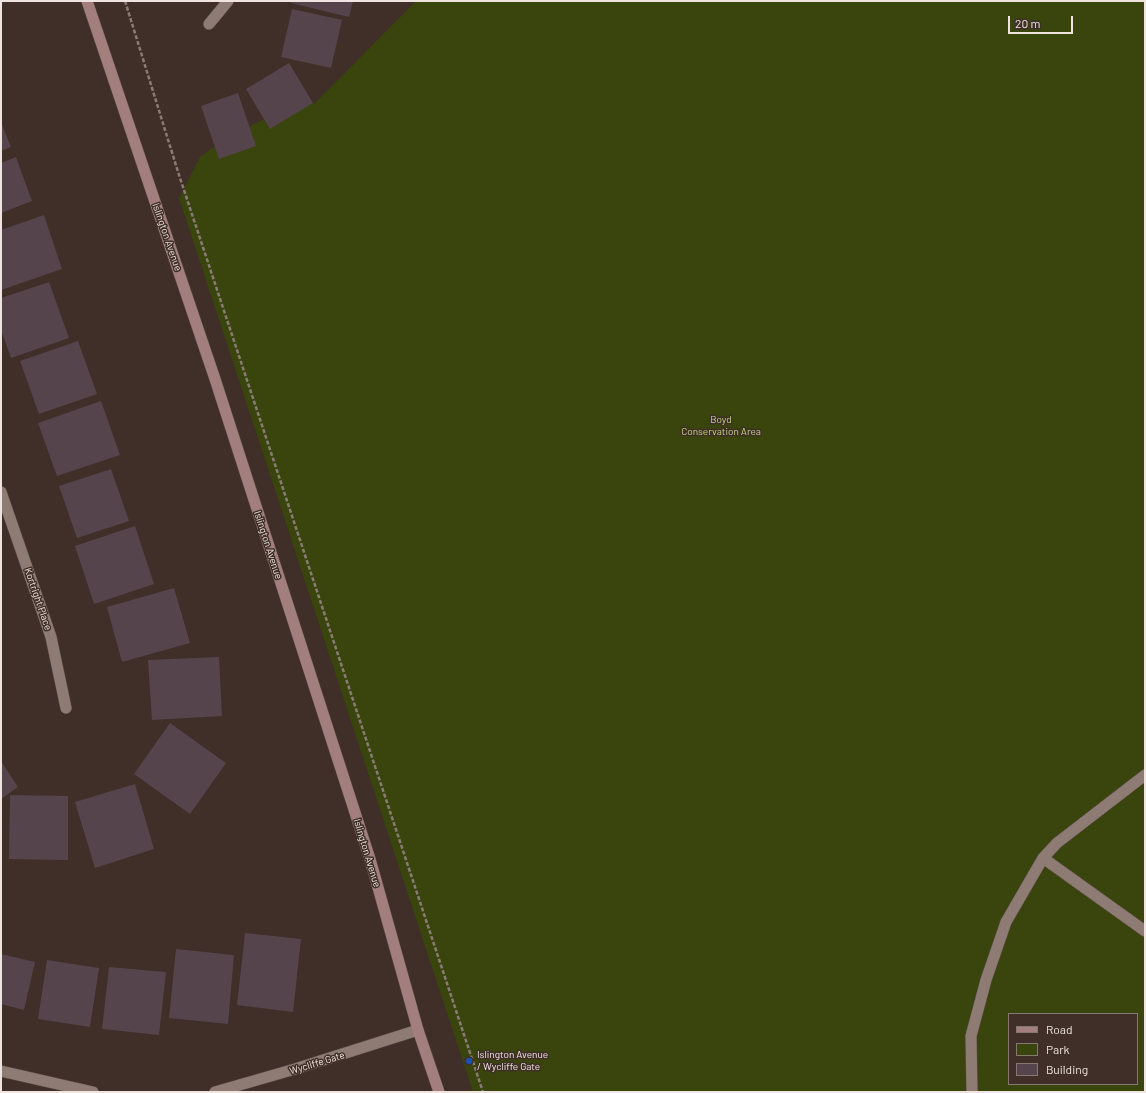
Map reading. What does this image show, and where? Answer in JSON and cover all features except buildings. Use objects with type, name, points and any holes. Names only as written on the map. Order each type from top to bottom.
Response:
[{"type":"main road","name":"Islington Avenue","points":[[87,1],[212,371],[367,852],[418,1030],[439,1092]]},
{"type":"street","points":[[209,24],[228,1]]},
{"type":"street","name":"Kortright Place","points":[[1,492],[51,637],[66,708]]},
{"type":"street","points":[[972,1092],[971,1036],[986,980],[1006,922],[1043,858],[1057,843],[1145,776]]},
{"type":"street","points":[[1043,858],[1145,931]]},
{"type":"street","name":"Wycliffe Gate","points":[[215,1092],[295,1069],[418,1030]]},
{"type":"street","points":[[1,1071],[93,1092]]},
{"type":"path","points":[[125,1],[179,175],[483,1092]]},
{"type":"green space","name":"Boyd Conservation Area","points":[[416,1],[1145,1],[1145,1092],[473,1092],[179,198],[200,157],[229,136],[286,109],[315,103]]},
{"type":"place","name":"Islington Avenue / Wycliffe Gate","points":[[469,1061]]}]
